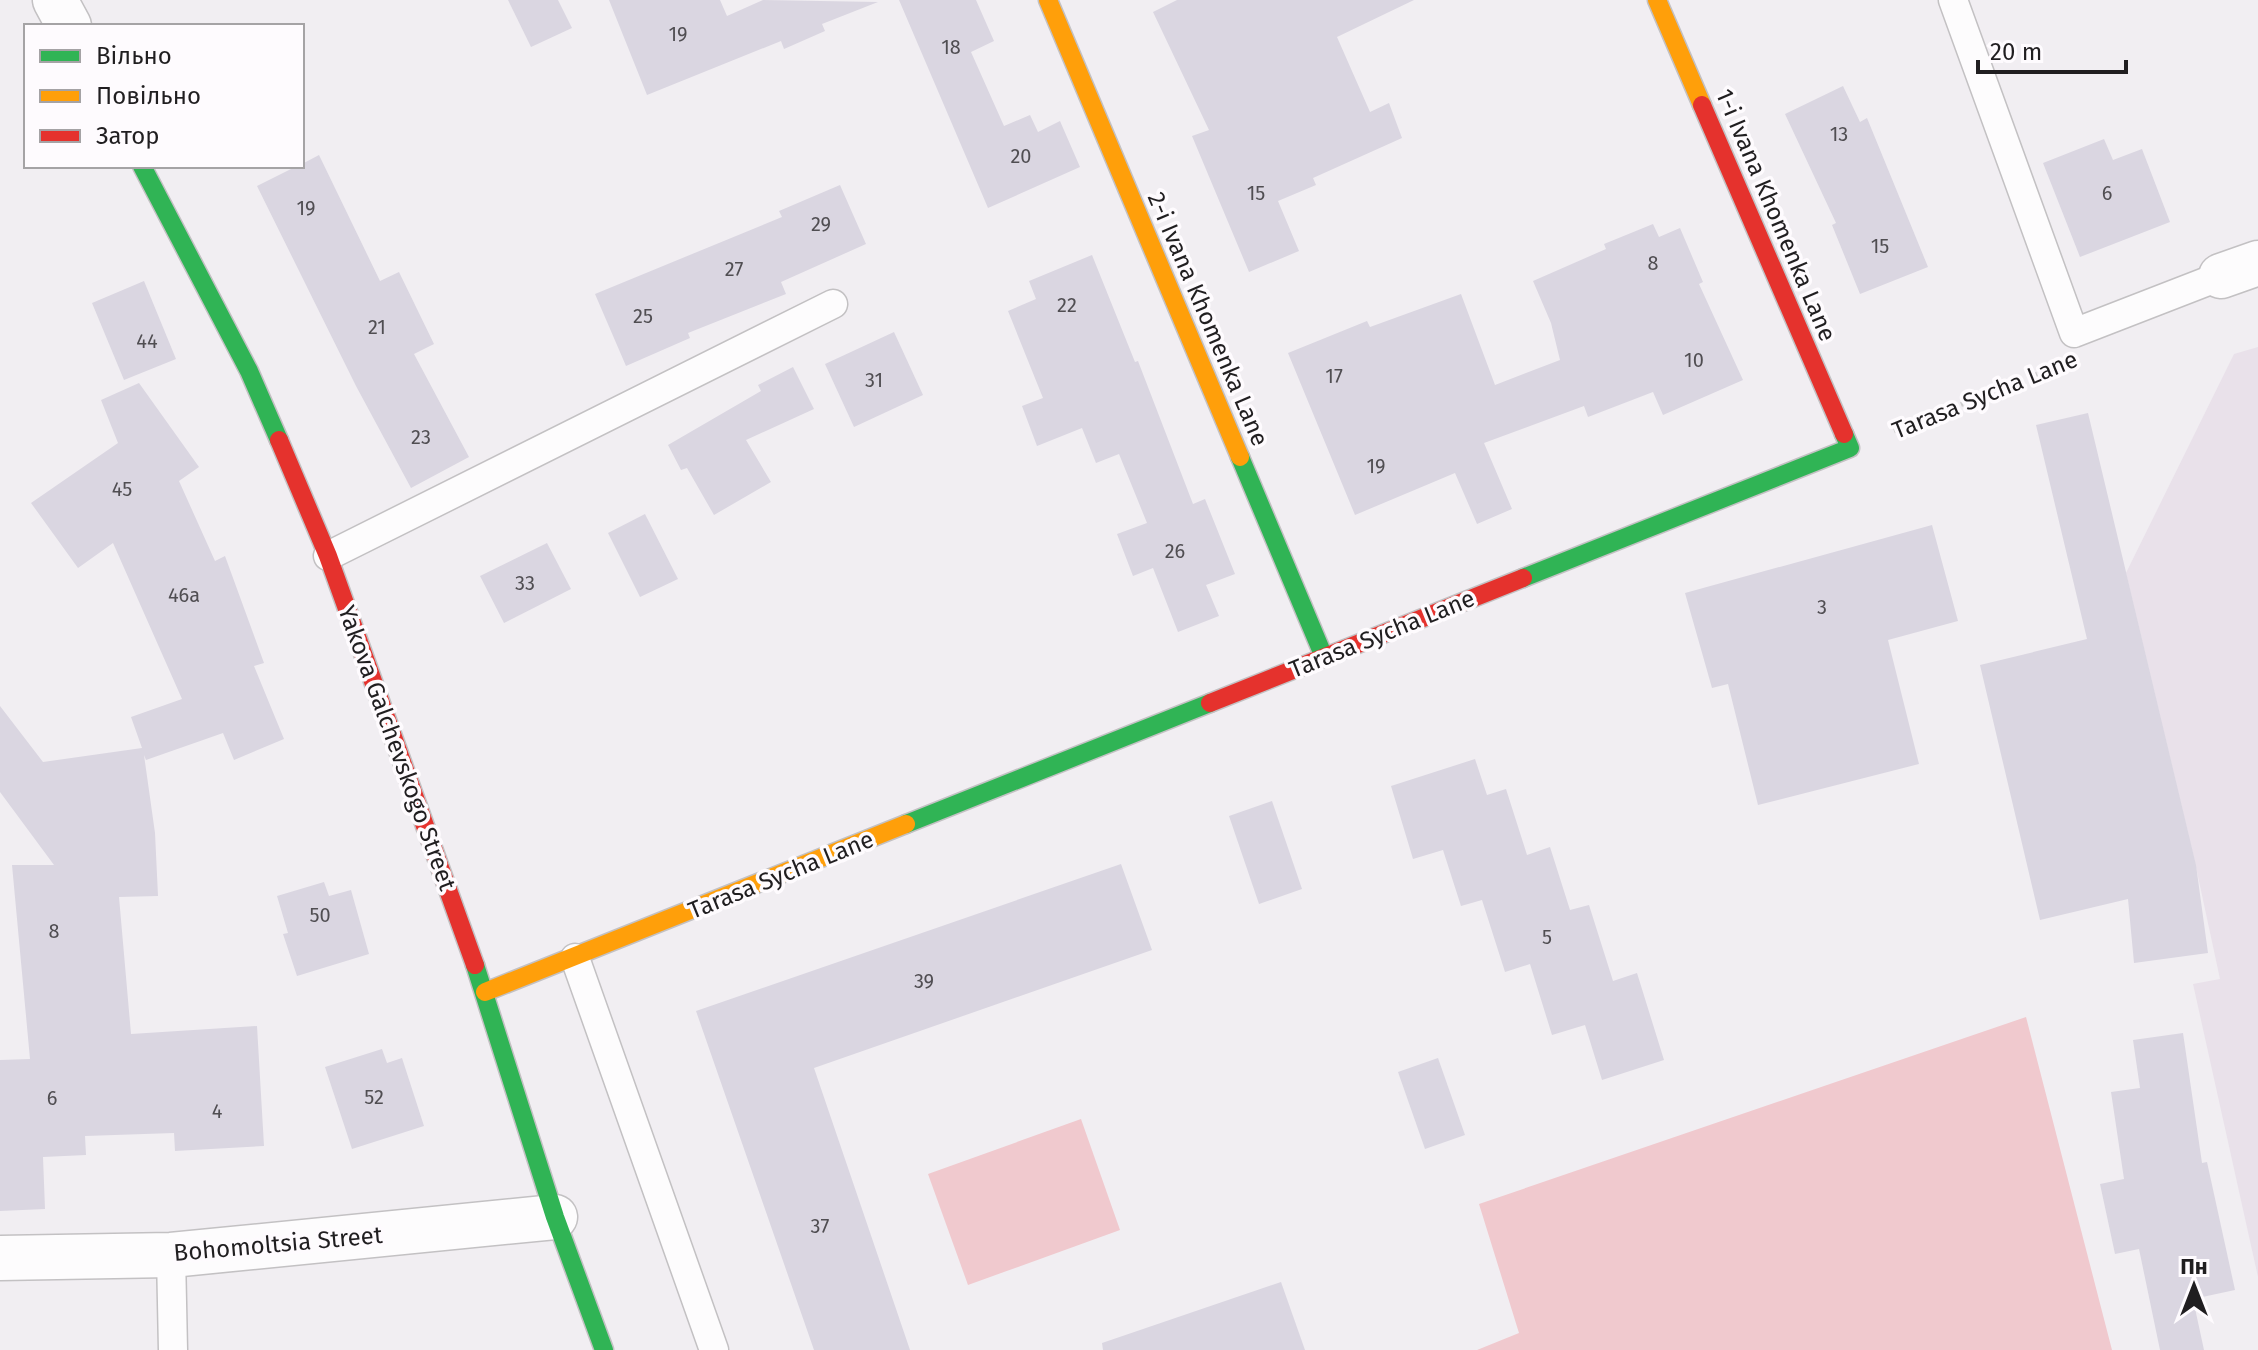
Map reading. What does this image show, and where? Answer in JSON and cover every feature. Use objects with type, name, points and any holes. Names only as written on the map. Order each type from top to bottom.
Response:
[{"type":"street","points":[[55,0],[68,24]]},
{"type":"street","name":"2-i Ivana Khomenka Lane","points":[[1048,0],[1324,657]]},
{"type":"street","name":"1-i Ivana Khomenka Lane","points":[[1657,0],[1850,448]]},
{"type":"street","name":"Yakova Galchevskogo Street","points":[[143,168],[249,371],[328,556],[485,992],[555,1217],[604,1350]]},
{"type":"street","name":"Tarasa Sycha Lane","points":[[485,992],[1850,448]]},
{"type":"street","name":"Bohomoltsia Street","points":[[0,1258],[171,1255],[555,1217]]},
{"type":"lane","points":[[1953,0],[2074,333],[2239,270]]},
{"type":"lane","points":[[328,556],[833,304]]},
{"type":"lane","points":[[575,958],[714,1350]]},
{"type":"lane","points":[[171,1255],[173,1350]]},
{"type":"path","name":"Tarasa Sycha Lane","points":[[1850,448],[2056,367]]},
{"type":"shaded area","points":[[2258,347],[2258,1277],[2193,984],[2220,979],[2126,573],[2234,354]]},
{"type":"shaded area","points":[[2026,1017],[2112,1350],[1477,1350],[1519,1333],[1479,1204]]},
{"type":"shaded area","points":[[1081,1119],[1120,1230],[968,1285],[928,1174]]},
{"type":"building","points":[[508,0],[558,0],[572,28],[531,47]]},
{"type":"building","points":[[609,0],[720,0],[727,16],[763,0],[878,2],[822,24],[825,31],[784,49],[781,41],[647,95]]},
{"type":"building","points":[[899,0],[976,0],[994,41],[971,52],[1004,126],[1030,115],[1038,132],[1060,121],[1080,167],[988,208]]},
{"type":"building","points":[[1177,0],[1414,0],[1337,37],[1370,112],[1389,103],[1402,138],[1313,178],[1316,185],[1278,201],[1299,251],[1249,272],[1192,136],[1209,130],[1153,12]]},
{"type":"building","points":[[1843,86],[1860,122],[1867,118],[1928,267],[1860,294],[1832,225],[1836,223],[1785,114]]},
{"type":"building","points":[[2104,139],[2113,160],[2142,149],[2170,222],[2080,257],[2043,163]]},
{"type":"building","points":[[319,155],[380,281],[399,272],[434,344],[414,354],[469,457],[411,488],[356,386],[257,186],[293,168],[304,168],[304,163]]},
{"type":"building","points":[[840,185],[866,244],[781,282],[786,294],[688,333],[690,338],[626,366],[595,294],[782,217],[779,211]]},
{"type":"building","points":[[1653,224],[1659,237],[1680,228],[1703,282],[1699,284],[1743,380],[1663,415],[1653,392],[1588,417],[1584,406],[1484,443],[1512,509],[1477,524],[1455,473],[1355,515],[1288,353],[1367,321],[1370,327],[1461,294],[1495,385],[1560,360],[1551,323],[1533,281],[1606,249],[1604,244]]},
{"type":"building","points":[[1092,255],[1135,362],[1138,361],[1193,504],[1205,499],[1235,574],[1206,585],[1219,616],[1178,632],[1153,568],[1133,576],[1117,534],[1147,523],[1119,454],[1096,463],[1082,428],[1037,446],[1022,406],[1043,398],[1008,311],[1036,299],[1029,281]]},
{"type":"building","points":[[144,281],[176,359],[124,380],[92,303]]},
{"type":"building","points":[[894,332],[923,395],[854,427],[825,364]]},
{"type":"building","points":[[793,367],[814,409],[746,440],[771,482],[714,515],[687,468],[681,470],[668,445],[761,391],[758,385]]},
{"type":"building","points":[[139,383],[199,467],[179,481],[215,561],[225,556],[264,663],[254,666],[284,739],[234,760],[223,733],[146,760],[144,755],[155,833],[158,896],[119,897],[131,1034],[257,1026],[264,1146],[175,1151],[174,1133],[85,1136],[86,1155],[43,1157],[45,1209],[0,1211],[0,1060],[30,1059],[12,865],[54,865],[0,792],[0,706],[43,762],[142,748],[131,717],[182,699],[113,543],[78,568],[31,503],[118,443],[101,400]]},
{"type":"building","points":[[2088,413],[2196,865],[2208,953],[2134,963],[2128,899],[2040,920],[1980,665],[2087,639],[2036,425]]},
{"type":"building","points":[[645,514],[678,579],[640,597],[608,533]]},
{"type":"building","points":[[1932,525],[1958,621],[1888,640],[1919,764],[1758,805],[1728,684],[1712,688],[1685,593]]},
{"type":"building","points":[[547,543],[571,589],[504,623],[480,576]]},
{"type":"building","points":[[1475,759],[1487,795],[1506,789],[1527,855],[1550,847],[1570,910],[1589,905],[1613,981],[1637,973],[1664,1060],[1602,1080],[1585,1025],[1552,1035],[1530,964],[1505,972],[1482,900],[1461,906],[1443,850],[1413,859],[1391,786]]},
{"type":"building","points":[[1272,801],[1302,889],[1259,904],[1229,816]]},
{"type":"building","points":[[1121,864],[1152,950],[814,1068],[910,1350],[814,1350],[696,1011]]},
{"type":"building","points":[[324,882],[329,896],[351,890],[369,954],[297,976],[283,934],[288,933],[277,896]]},
{"type":"building","points":[[2183,1033],[2202,1163],[2207,1162],[2235,1290],[2193,1299],[2204,1350],[2160,1350],[2139,1249],[2115,1254],[2100,1184],[2124,1179],[2111,1092],[2140,1088],[2133,1040]]},
{"type":"building","points":[[382,1049],[387,1063],[402,1058],[424,1126],[352,1149],[325,1067]]},
{"type":"building","points":[[1438,1058],[1465,1135],[1425,1149],[1398,1072]]},
{"type":"building","points":[[1281,1282],[1305,1350],[1103,1350],[1102,1343]]},
{"type":"traffic: fast","points":[[143,168],[249,371],[279,440]]},
{"type":"traffic: fast","points":[[1523,578],[1850,448],[1844,434]]},
{"type":"traffic: fast","points":[[1240,457],[1324,657]]},
{"type":"traffic: fast","points":[[906,824],[1210,703]]},
{"type":"traffic: fast","points":[[475,965],[555,1217],[604,1350]]},
{"type":"traffic: slow","points":[[1048,0],[1240,457]]},
{"type":"traffic: slow","points":[[1657,0],[1702,105]]},
{"type":"traffic: slow","points":[[485,992],[906,824]]},
{"type":"traffic: jam","points":[[1702,105],[1844,434]]},
{"type":"traffic: jam","points":[[279,440],[328,556],[475,965]]},
{"type":"traffic: jam","points":[[1210,703],[1523,578]]}]
